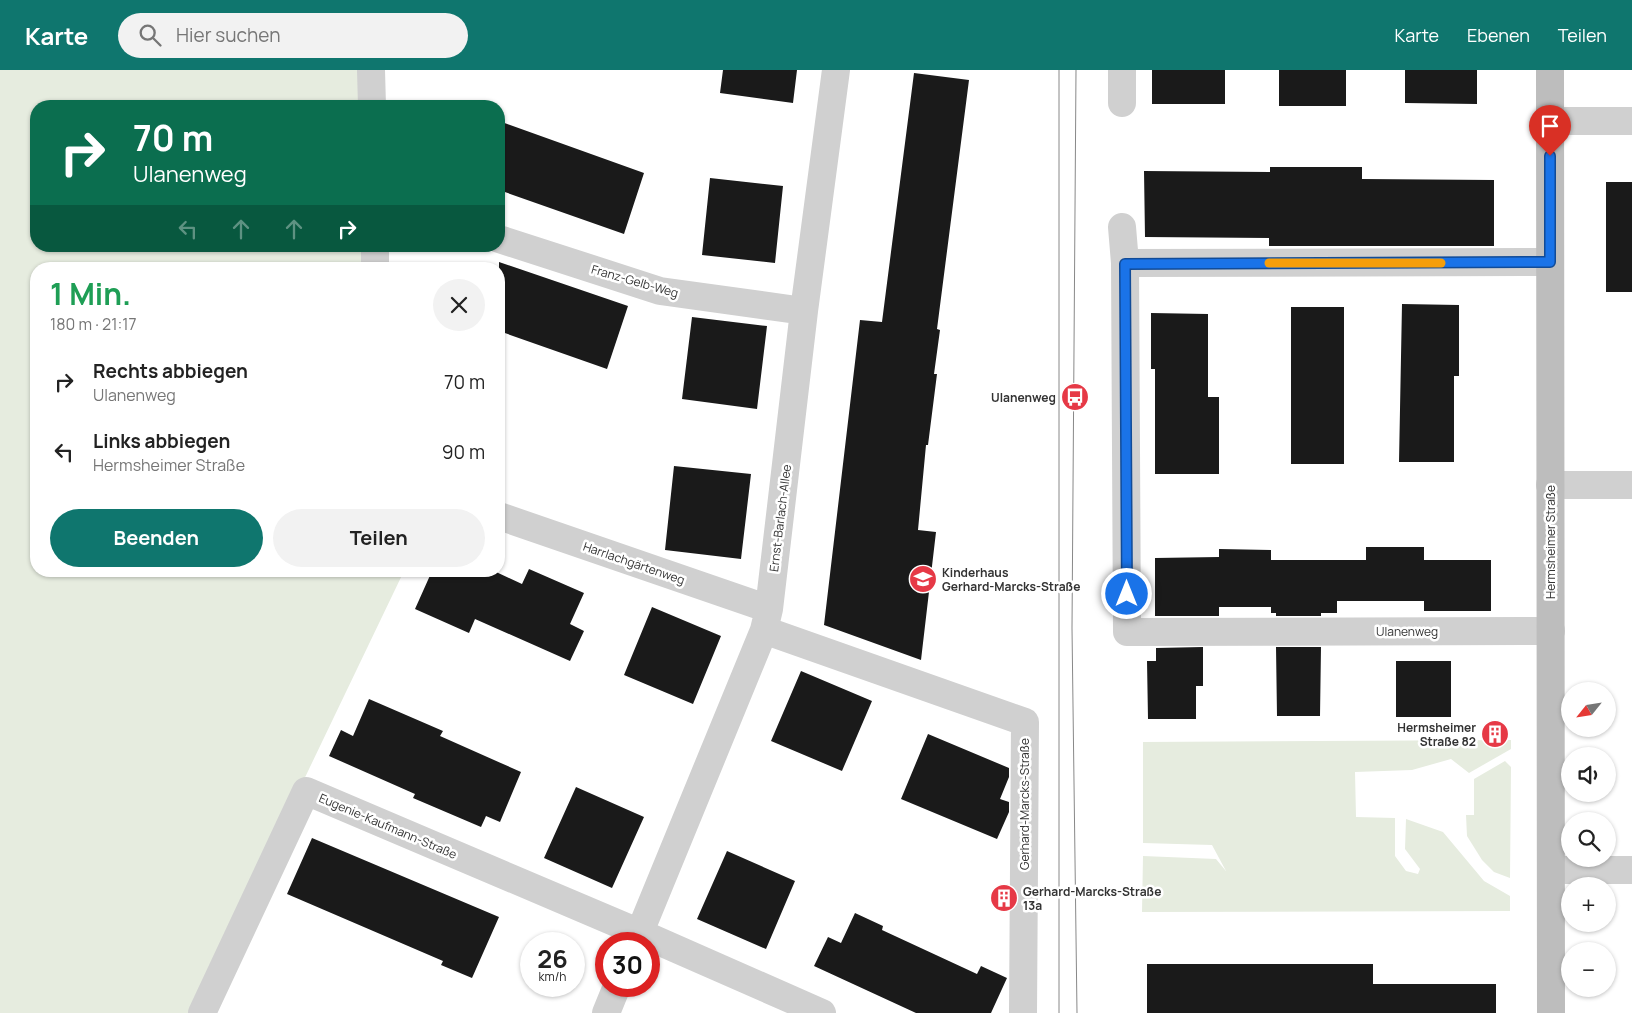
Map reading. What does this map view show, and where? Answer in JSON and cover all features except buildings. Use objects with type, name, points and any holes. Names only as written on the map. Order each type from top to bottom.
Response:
[{"type":"street","points":[[372,70],[372,100]]},
{"type":"street","name":"Ernst-Barlach-Allee","points":[[639,932],[767,619],[804,311],[836,70]]},
{"type":"street","points":[[1122,70],[1122,103]]},
{"type":"street","name":"Hermsheimer Straße","points":[[1550,70],[1551,1013]]},
{"type":"street","points":[[1550,121],[1632,121]]},
{"type":"street","points":[[1122,227],[1125,264],[1550,262]]},
{"type":"street","name":"Franz-Gelb-Weg","points":[[505,241],[660,291],[804,311]]},
{"type":"street","name":"Ulanenweg","points":[[1125,264],[1127,632],[1551,631]]},
{"type":"street","points":[[1550,485],[1632,485]]},
{"type":"street","name":"Harrlachgärtenweg","points":[[505,518],[767,619]]},
{"type":"street","name":"Gerhard-Marcks-Straße","points":[[767,619],[1025,722],[1023,1013]]},
{"type":"street","name":"Eugenie-Kaufmann-Straße","points":[[202,1013],[306,791],[623,932]]},
{"type":"street","points":[[1552,870],[1632,870]]},
{"type":"street","points":[[660,947],[822,1013]]},
{"type":"street","points":[[606,1013],[613,997]]},
{"type":"shaded area","points":[[0,70],[361,70],[362,100],[30,100],[30,252],[363,252],[363,262],[30,262],[30,577],[401,577],[192,1013],[0,1013]]},
{"type":"shaded area","points":[[1511,740],[1511,749],[1469,773],[1451,759],[1412,770],[1355,772],[1356,817],[1395,818],[1395,856],[1406,871],[1418,874],[1420,869],[1405,849],[1406,819],[1443,832],[1484,881],[1510,896],[1510,911],[1142,912],[1143,856],[1216,859],[1226,871],[1212,845],[1143,843],[1143,742]]},
{"type":"shaded area","points":[[1505,761],[1511,767],[1510,878],[1494,872],[1482,860],[1467,836],[1466,815],[1474,815],[1474,779]]},
{"type":"tram line","points":[[1059,70],[1059,1013]]},
{"type":"tram line","points":[[1076,70],[1072,628],[1077,1013]]},
{"type":"slow traffic","points":[[1269,263],[1441,263]]},
{"type":"place","name":"Ulanenweg","points":[[1075,397]]},
{"type":"place","name":"Kinderhaus Gerhard-Marcks-Straße","points":[[923,579]]},
{"type":"place","name":"Hermsheimer Straße 82","points":[[1495,734]]},
{"type":"place","name":"Gerhard-Marcks-Straße 13a","points":[[1004,898]]},
{"type":"route","points":[[1127,594],[1125,264],[1550,262],[1550,156]]}]
